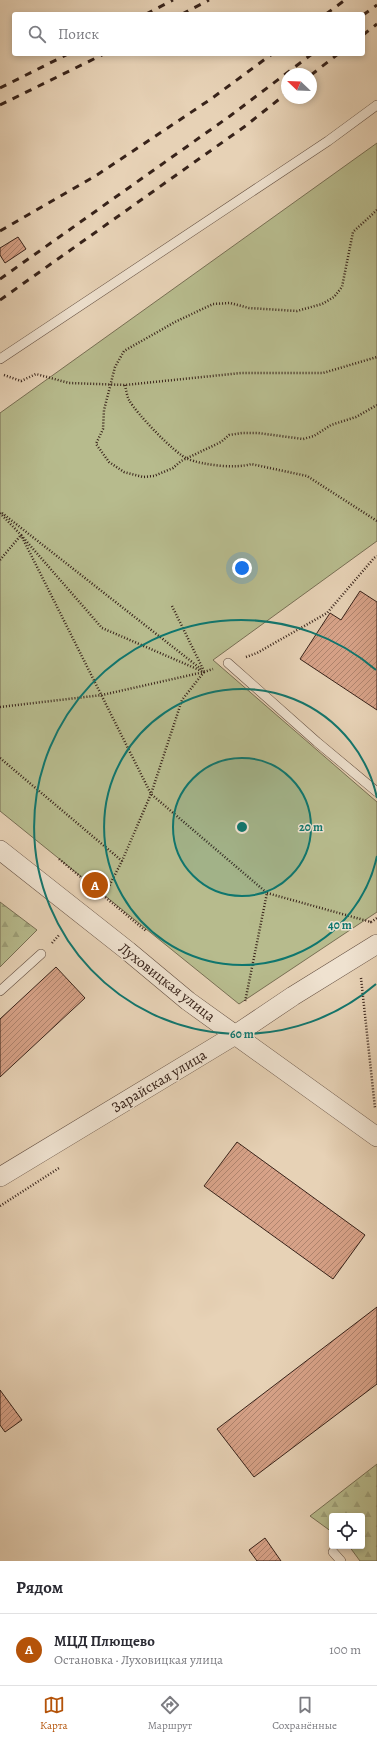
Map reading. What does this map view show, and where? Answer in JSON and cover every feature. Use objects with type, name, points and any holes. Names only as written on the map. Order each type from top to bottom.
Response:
[{"type":"street","name":"Луховицкая улица","points":[[0,850],[128,951],[188,1001],[377,1137]]},
{"type":"street","name":"Зарайская улица","points":[[0,1177],[235,1035],[293,996],[377,944]]},
{"type":"lane","points":[[0,358],[328,141],[377,105]]},
{"type":"lane","points":[[228,663],[317,742],[377,792]]},
{"type":"lane","points":[[0,991],[41,954]]},
{"type":"lane","points":[[333,1552],[340,1561]]},
{"type":"path","points":[[377,210],[353,232],[342,287],[334,297],[322,304],[297,311],[249,308],[230,303],[213,304],[175,322],[124,351],[115,367],[104,410],[103,429],[96,444],[110,462],[124,472],[143,477],[162,473],[173,468],[181,461],[221,442],[229,435],[242,433],[303,439],[314,436],[332,425],[356,417],[377,405]]},
{"type":"path","points":[[0,373],[21,381],[36,374],[69,384],[125,385],[241,373],[323,374],[377,357]]},
{"type":"path","points":[[125,385],[129,399],[139,413],[170,446],[187,459],[229,466],[244,466],[251,464],[307,476],[377,521]]},
{"type":"path","points":[[0,513],[102,628],[204,672]]},
{"type":"path","points":[[0,513],[204,672]]},
{"type":"path","points":[[0,560],[21,535]]},
{"type":"path","points":[[21,535],[151,794],[267,894],[371,922]]},
{"type":"path","points":[[0,707],[102,695],[204,672],[257,654],[327,613],[377,556]]},
{"type":"path","points":[[172,606],[204,672]]},
{"type":"path","points":[[104,896],[122,861],[151,794],[182,700],[204,672]]},
{"type":"path","points":[[0,758],[122,861]]},
{"type":"path","points":[[59,859],[146,931]]},
{"type":"path","points":[[250,1002],[244,1007],[267,894]]},
{"type":"path","points":[[364,926],[377,918]]},
{"type":"path","points":[[361,974],[375,1115]]},
{"type":"green space","points":[[377,143],[377,541],[213,660],[377,802],[377,912],[239,1004],[0,811],[0,413]]},
{"type":"green space","points":[[0,902],[37,930],[0,967]]},
{"type":"green space","points":[[377,1464],[377,1561],[360,1561],[351,1549],[365,1549],[365,1513],[329,1513],[329,1530],[310,1516]]},
{"type":"building","points":[[18,237],[26,249],[5,263],[0,255],[0,248]]},
{"type":"building","points":[[360,591],[377,602],[377,710],[300,659],[330,613],[341,620]]},
{"type":"building","points":[[56,967],[85,998],[0,1077],[0,1019]]},
{"type":"building","points":[[237,1142],[365,1235],[333,1279],[204,1186]]},
{"type":"building","points":[[377,1307],[377,1384],[254,1477],[217,1429]]},
{"type":"building","points":[[0,1390],[22,1420],[5,1432],[0,1425]]},
{"type":"building","points":[[265,1538],[281,1561],[257,1561],[249,1550]]},
{"type":"railway","points":[[150,12],[173,0]]},
{"type":"railway","points":[[186,12],[209,0]]},
{"type":"railway","points":[[329,12],[345,0]]},
{"type":"railway","points":[[365,14],[377,5]]},
{"type":"railway","points":[[365,33],[377,24]]},
{"type":"railway","points":[[0,88],[64,56]]},
{"type":"railway","points":[[0,105],[100,56]]},
{"type":"railway","points":[[0,231],[97,175],[211,99],[269,56]]},
{"type":"railway","points":[[0,279],[230,116],[309,56]]},
{"type":"railway","points":[[317,70],[335,56]]},
{"type":"railway","points":[[0,300],[244,127],[281,98]]},
{"type":"place","name":"МЦД Плющево","points":[[95,885]]}]
